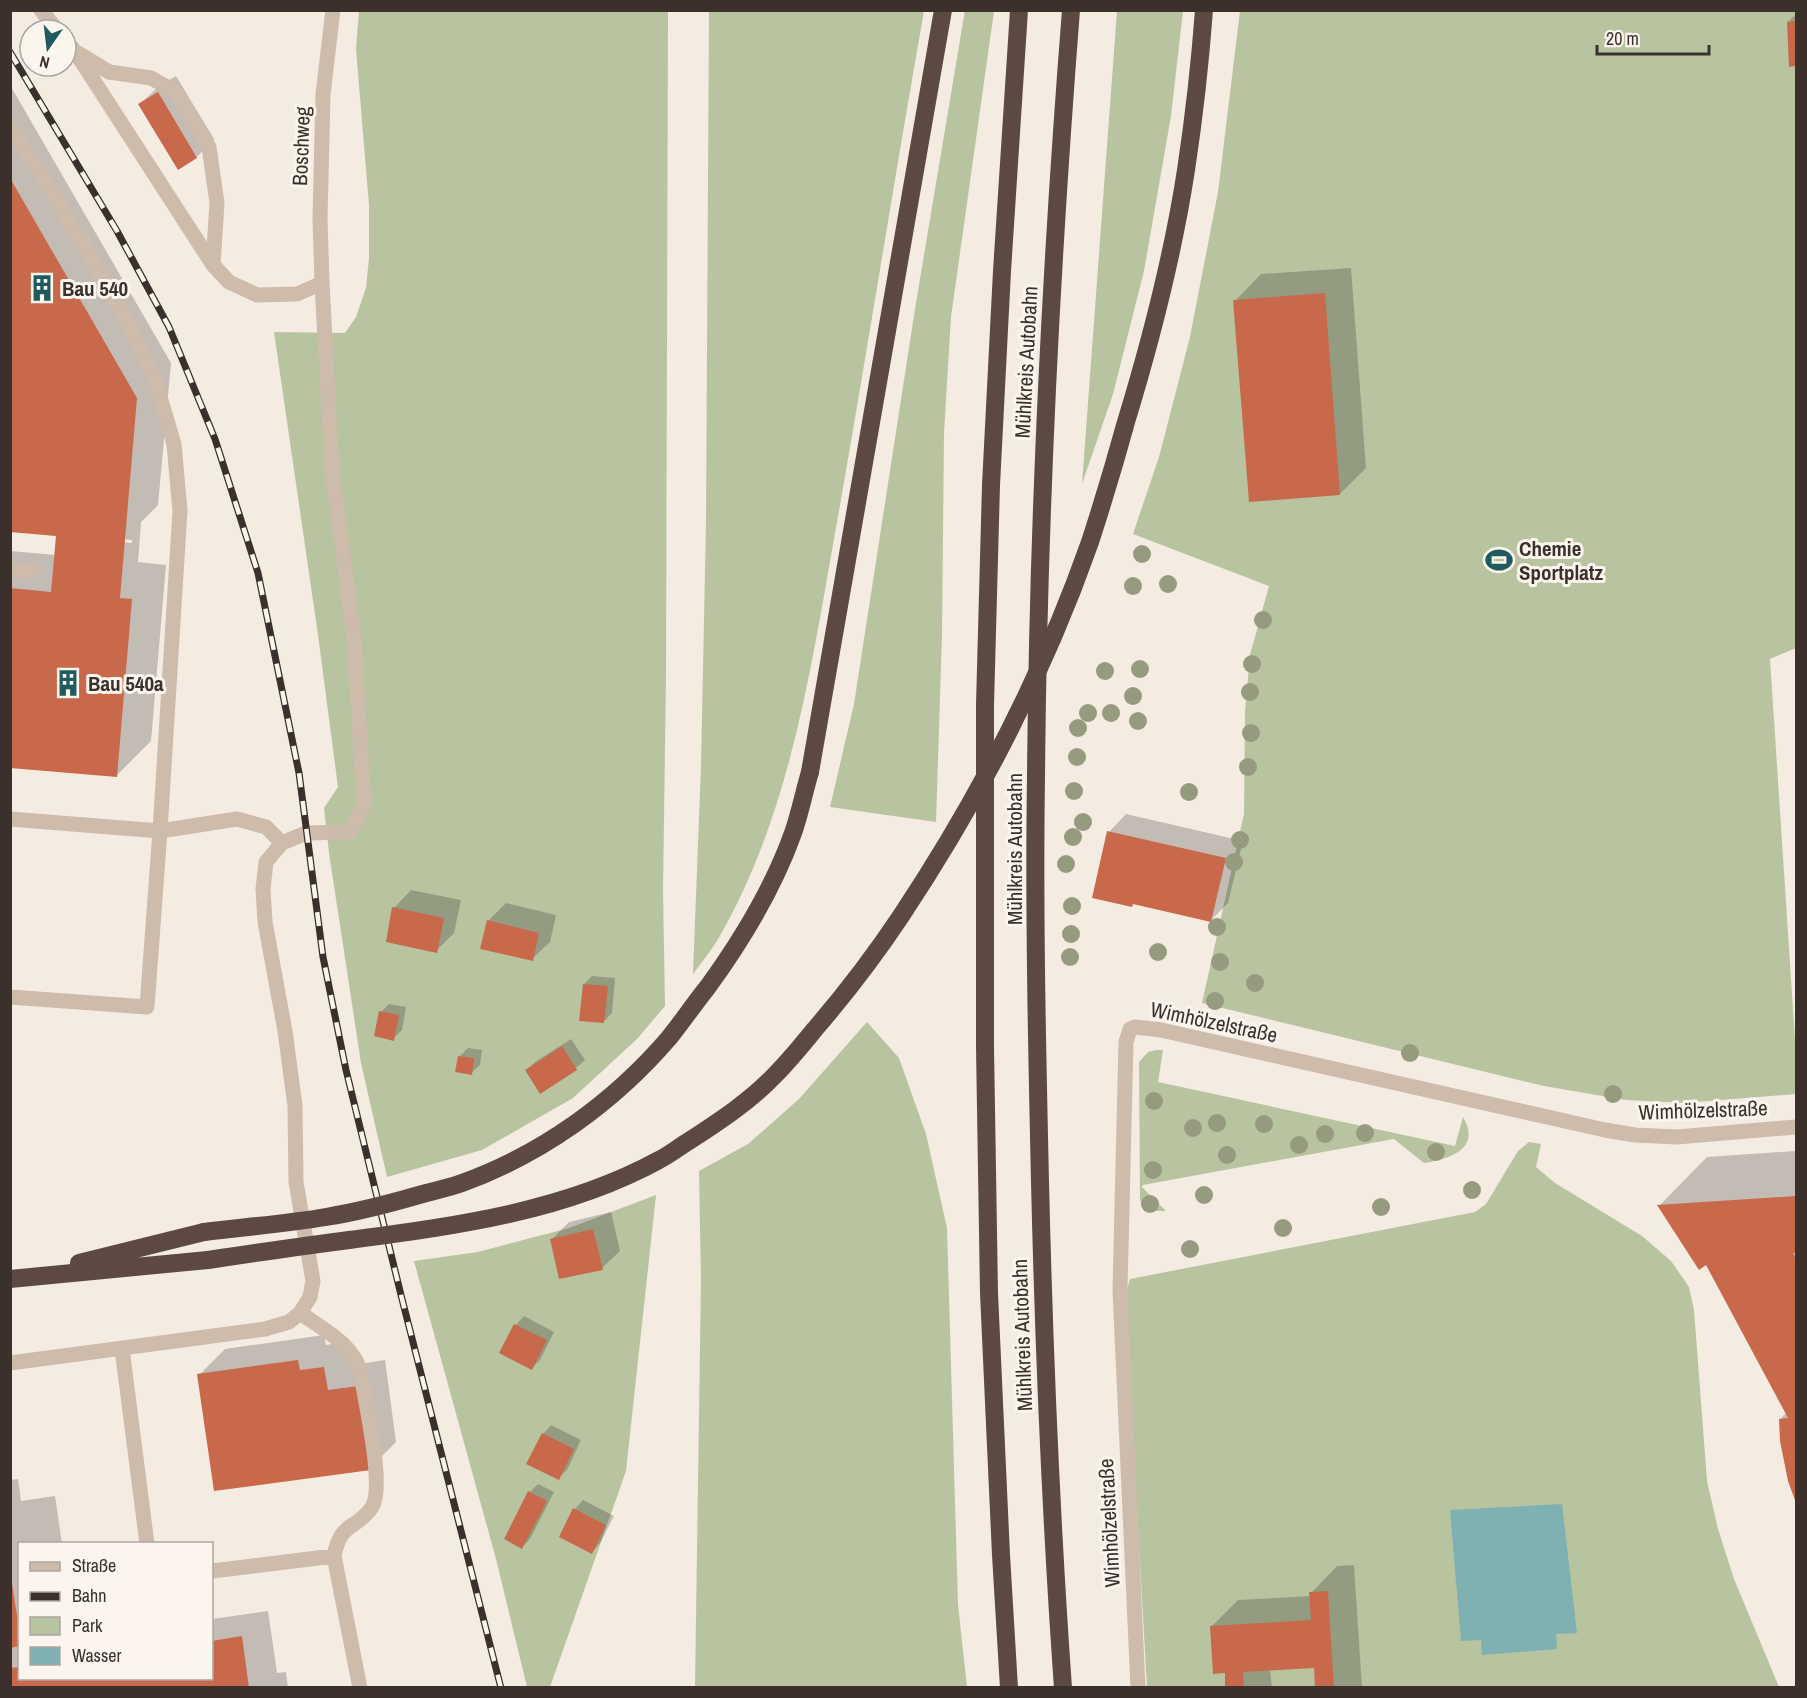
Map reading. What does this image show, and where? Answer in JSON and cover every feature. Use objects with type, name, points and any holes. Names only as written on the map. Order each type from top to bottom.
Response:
[{"type":"highway","points":[[15,1279],[204,1232],[325,1217],[380,1206],[460,1184],[498,1169],[536,1149],[600,1105],[639,1070],[669,1038],[720,970],[748,929],[771,884],[793,833],[810,772],[943,10]]},
{"type":"highway","name":"Mühlkreis Autobahn","points":[[1010,1688],[1001,1555],[989,1293],[985,1047],[985,705],[991,485],[1019,10]]},
{"type":"highway","name":"Mühlkreis Autobahn","points":[[1063,1688],[1045,1368],[1037,1064],[1036,777],[1042,483],[1052,286],[1071,10]]},
{"type":"highway","points":[[15,1279],[208,1260],[432,1229],[485,1219],[561,1200],[605,1186],[659,1160],[741,1105],[774,1076],[847,993],[927,877],[963,819],[998,752],[1064,610],[1089,542],[1139,380],[1163,286],[1185,174],[1199,72],[1204,10]]},
{"type":"street","name":"Boschweg","points":[[282,843],[306,833],[350,832],[364,805],[354,639],[332,470],[322,283],[320,219],[323,94],[333,10]]},
{"type":"street","points":[[78,51],[109,72],[151,78],[176,92],[209,147],[217,203],[213,265]]},
{"type":"street","points":[[78,58],[213,265],[229,282],[256,295],[297,294],[322,283]]},
{"type":"street","points":[[10,128],[52,192],[129,323],[156,383],[174,444],[180,511],[147,1007],[10,997]]},
{"type":"street","points":[[10,569],[33,571]]},
{"type":"street","points":[[10,819],[160,831],[237,819],[266,827],[282,843],[266,862],[263,889],[265,922],[285,1031],[295,1106],[296,1182],[313,1275],[310,1297],[300,1313],[289,1322],[265,1329],[10,1363]]},
{"type":"street","name":"Wimhölzelstraße","points":[[1138,1688],[1120,1290],[1126,1042],[1130,1029],[1135,1027],[1161,1030],[1605,1130],[1668,1137],[1797,1127]]},
{"type":"street","points":[[300,1313],[342,1343],[357,1361],[361,1374],[377,1476],[377,1496],[366,1515],[341,1534],[336,1542],[334,1556],[360,1688]]},
{"type":"street","points":[[122,1349],[147,1542]]},
{"type":"street","points":[[213,1571],[334,1556]]},
{"type":"green space","points":[[965,10],[994,11],[951,317],[944,433],[942,635],[936,822],[830,807],[854,704],[915,309]]},
{"type":"green space","points":[[359,11],[668,11],[663,891],[665,1006],[637,1039],[573,1098],[482,1150],[387,1177],[361,1063],[329,853],[324,808],[338,787],[274,332],[345,333],[356,317],[366,288],[369,258],[369,205],[356,49]]},
{"type":"green space","points":[[709,11],[924,11],[840,505],[810,673],[797,729],[783,784],[765,838],[743,890],[717,941],[693,974],[701,766],[706,523]]},
{"type":"green space","points":[[1117,11],[1183,11],[1171,116],[1144,271],[1113,394],[1082,484]]},
{"type":"green space","name":"Chemie Sportplatz","points":[[1240,11],[1796,11],[1796,648],[1770,659],[1796,1055],[1796,1094],[1684,1103],[1626,1100],[1544,1086],[1202,1003],[1244,814],[1245,712],[1250,655],[1269,586],[1133,534],[1159,457],[1190,337],[1218,192]]},
{"type":"green space","points":[[867,1022],[899,1058],[926,1134],[947,1228],[958,1605],[967,1687],[695,1687],[701,1280],[699,1171],[748,1144],[799,1099]]},
{"type":"green space","points":[[1163,1050],[1158,1082],[1455,1146],[1463,1117],[1468,1128],[1466,1145],[1443,1159],[1424,1163],[1394,1139],[1143,1185],[1142,1187],[1166,1211],[1150,1210],[1140,1200],[1139,1062],[1148,1052]]},
{"type":"green space","points":[[1529,1142],[1541,1144],[1536,1167],[1555,1183],[1642,1236],[1671,1261],[1689,1287],[1694,1310],[1707,1481],[1718,1529],[1734,1579],[1779,1687],[1147,1687],[1133,1440],[1127,1289],[1130,1279],[1475,1212],[1486,1204],[1518,1151]]},
{"type":"green space","points":[[656,1195],[626,1471],[550,1687],[527,1687],[496,1559],[414,1261],[478,1252],[569,1228]]},
{"type":"water","points":[[1562,1504],[1577,1633],[1556,1634],[1557,1649],[1482,1655],[1481,1640],[1461,1641],[1450,1510]]},
{"type":"building","points":[[1796,21],[1796,66],[1789,67],[1787,22]]},
{"type":"building","points":[[158,92],[197,158],[178,170],[138,104]]},
{"type":"building","points":[[10,178],[137,398],[120,598],[132,599],[117,777],[10,768],[10,588],[51,592],[56,536],[10,532]]},
{"type":"building","points":[[1325,293],[1340,495],[1249,502],[1233,300]]},
{"type":"building","points":[[1107,831],[1226,858],[1211,922],[1133,904],[1132,907],[1092,898]]},
{"type":"building","points":[[392,907],[444,918],[437,953],[386,942]]},
{"type":"building","points":[[487,920],[539,933],[533,961],[480,949]]},
{"type":"building","points":[[583,984],[608,986],[604,1023],[579,1021]]},
{"type":"building","points":[[379,1011],[399,1015],[394,1041],[374,1036]]},
{"type":"building","points":[[562,1046],[577,1070],[540,1094],[525,1070]]},
{"type":"building","points":[[458,1056],[474,1058],[472,1075],[455,1072]]},
{"type":"building","points":[[1796,1196],[1796,1253],[1793,1253],[1796,1259],[1796,1503],[1788,1481],[1780,1441],[1779,1419],[1788,1418],[1706,1265],[1699,1270],[1657,1205]]},
{"type":"building","points":[[593,1229],[603,1270],[559,1279],[550,1239]]},
{"type":"building","points":[[514,1324],[547,1340],[532,1370],[499,1353]]},
{"type":"building","points":[[298,1360],[300,1370],[324,1367],[328,1390],[359,1386],[371,1470],[214,1491],[197,1374]]},
{"type":"building","points":[[542,1433],[574,1449],[559,1480],[526,1464]]},
{"type":"building","points":[[528,1491],[547,1501],[522,1549],[504,1539]]},
{"type":"building","points":[[573,1508],[606,1525],[592,1554],[559,1537]]},
{"type":"building","points":[[10,1583],[12,1583],[18,1622],[18,1646],[10,1648]]},
{"type":"building","points":[[1328,1591],[1334,1688],[1315,1688],[1314,1668],[1243,1672],[1244,1688],[1225,1688],[1225,1673],[1213,1674],[1210,1626],[1311,1620],[1309,1592]]},
{"type":"building","points":[[242,1636],[249,1688],[10,1688],[10,1668],[18,1667],[18,1680],[213,1680],[213,1641]]},
{"type":"railway","points":[[10,52],[117,231],[169,327],[215,439],[258,573],[299,773],[323,957],[346,1070],[501,1688]]},
{"type":"place","name":"Bau 540","points":[[42,288]]},
{"type":"place","name":"Chemie Sportplatz","points":[[1499,560]]},
{"type":"place","name":"Bau 540a","points":[[68,683]]}]
